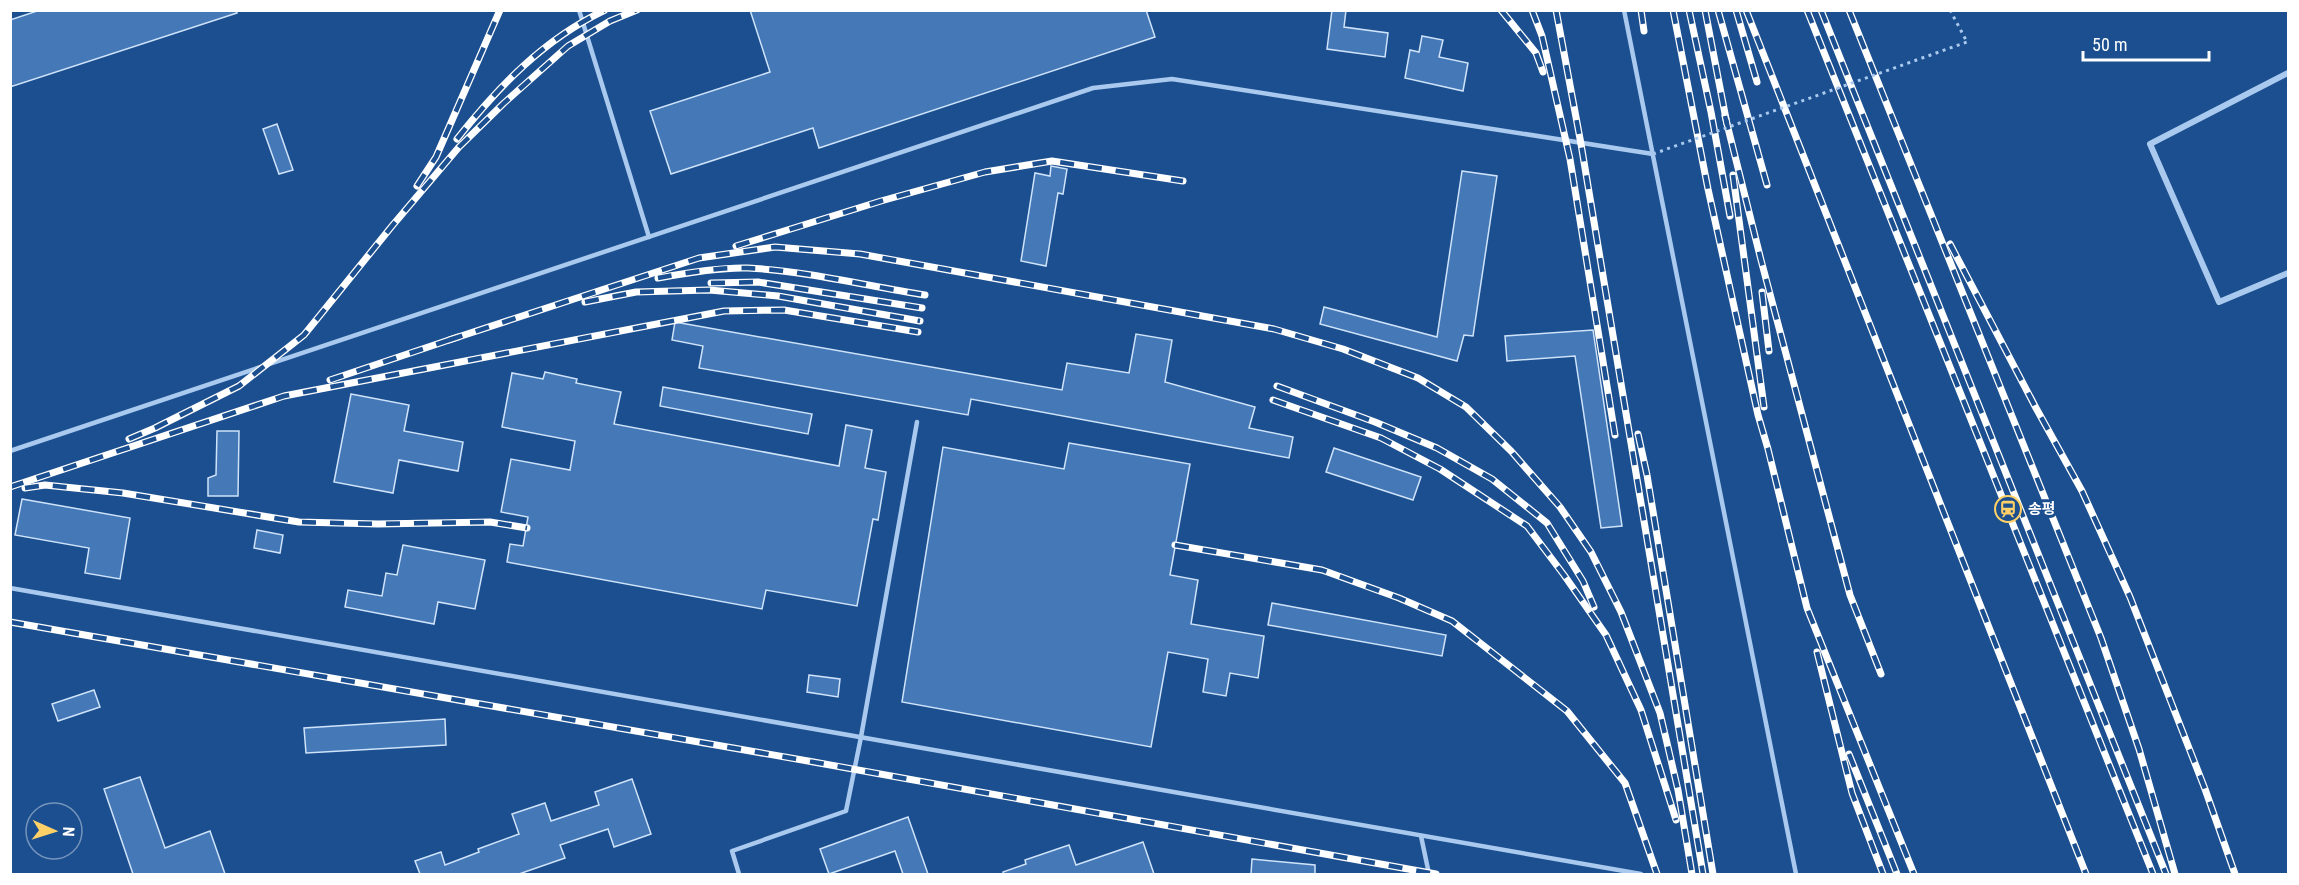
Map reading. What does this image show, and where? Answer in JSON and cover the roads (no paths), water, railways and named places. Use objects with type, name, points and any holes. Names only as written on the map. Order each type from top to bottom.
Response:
[{"type":"street","points":[[2289,73],[2150,144],[2219,302],[2289,273]]},
{"type":"lane","points":[[579,10],[649,237]]},
{"type":"lane","points":[[1624,10],[1796,874]]},
{"type":"lane","points":[[10,451],[1093,88],[1172,79],[1653,154]]},
{"type":"lane","points":[[739,874],[732,851],[846,811],[917,422]]},
{"type":"lane","points":[[10,588],[1641,874]]},
{"type":"lane","points":[[1421,836],[1429,874]]},
{"type":"railway","points":[[417,186],[436,157],[500,10]]},
{"type":"railway","points":[[457,139],[506,83],[542,50],[562,35],[605,10]]},
{"type":"railway","points":[[129,439],[239,386],[304,335],[459,147],[504,103],[568,46],[610,21],[637,10]]},
{"type":"railway","points":[[1501,10],[1536,53],[1543,72]]},
{"type":"railway","points":[[1532,10],[1542,36],[1570,159],[1615,435]]},
{"type":"railway","points":[[1556,10],[1581,144],[1703,874]]},
{"type":"railway","points":[[1641,10],[1644,31]]},
{"type":"railway","points":[[1673,10],[1708,189],[1758,415],[1807,608],[1914,874]]},
{"type":"railway","points":[[1689,10],[1730,216]]},
{"type":"railway","points":[[1705,10],[1727,124]]},
{"type":"railway","points":[[1718,10],[1767,185]]},
{"type":"railway","points":[[1736,10],[1757,82]]},
{"type":"railway","points":[[1746,10],[2086,874]]},
{"type":"railway","points":[[1807,10],[2153,874]]},
{"type":"railway","points":[[1821,10],[2166,874]]},
{"type":"railway","points":[[1849,10],[2101,638],[2139,749],[2175,874]]},
{"type":"railway","points":[[1725,116],[1850,595],[1881,674]]},
{"type":"railway","points":[[736,246],[881,201],[985,172],[1052,161],[1183,181]]},
{"type":"railway","points":[[1733,175],[1764,407]]},
{"type":"railway","points":[[1950,244],[2082,491],[2130,597],[2205,789],[2235,874]]},
{"type":"railway","points":[[449,340],[699,258],[775,247],[860,254],[1274,329],[1343,349],[1418,378],[1466,407],[1511,451],[1560,507],[1591,552],[1621,612],[1660,713],[1678,790],[1692,874]]},
{"type":"railway","points":[[658,278],[714,269],[748,268],[815,275],[925,295]]},
{"type":"railway","points":[[711,283],[758,282],[922,308]]},
{"type":"railway","points":[[585,302],[636,292],[709,290],[778,296],[920,321]]},
{"type":"railway","points":[[1762,292],[1769,351]]},
{"type":"railway","points":[[10,487],[284,396],[724,311],[784,310],[918,332]]},
{"type":"railway","points":[[330,380],[458,337]]},
{"type":"railway","points":[[1277,386],[1375,422],[1437,448],[1492,479],[1547,523],[1583,581],[1594,607]]},
{"type":"railway","points":[[1273,400],[1381,438],[1440,469],[1527,526],[1606,635],[1641,710],[1676,820]]},
{"type":"railway","points":[[1638,434],[1647,475],[1713,874]]},
{"type":"railway","points":[[25,488],[45,485],[123,493],[299,522],[378,524],[490,522],[527,528]]},
{"type":"railway","points":[[1175,545],[1322,570],[1399,598],[1452,621],[1567,711],[1625,783],[1657,874]]},
{"type":"railway","points":[[10,622],[808,761],[1436,874]]},
{"type":"railway","points":[[1817,652],[1852,793],[1883,874]]},
{"type":"railway","points":[[1849,754],[1897,874]]},
{"type":"place","name":"송평","points":[[2008,509]]}]
